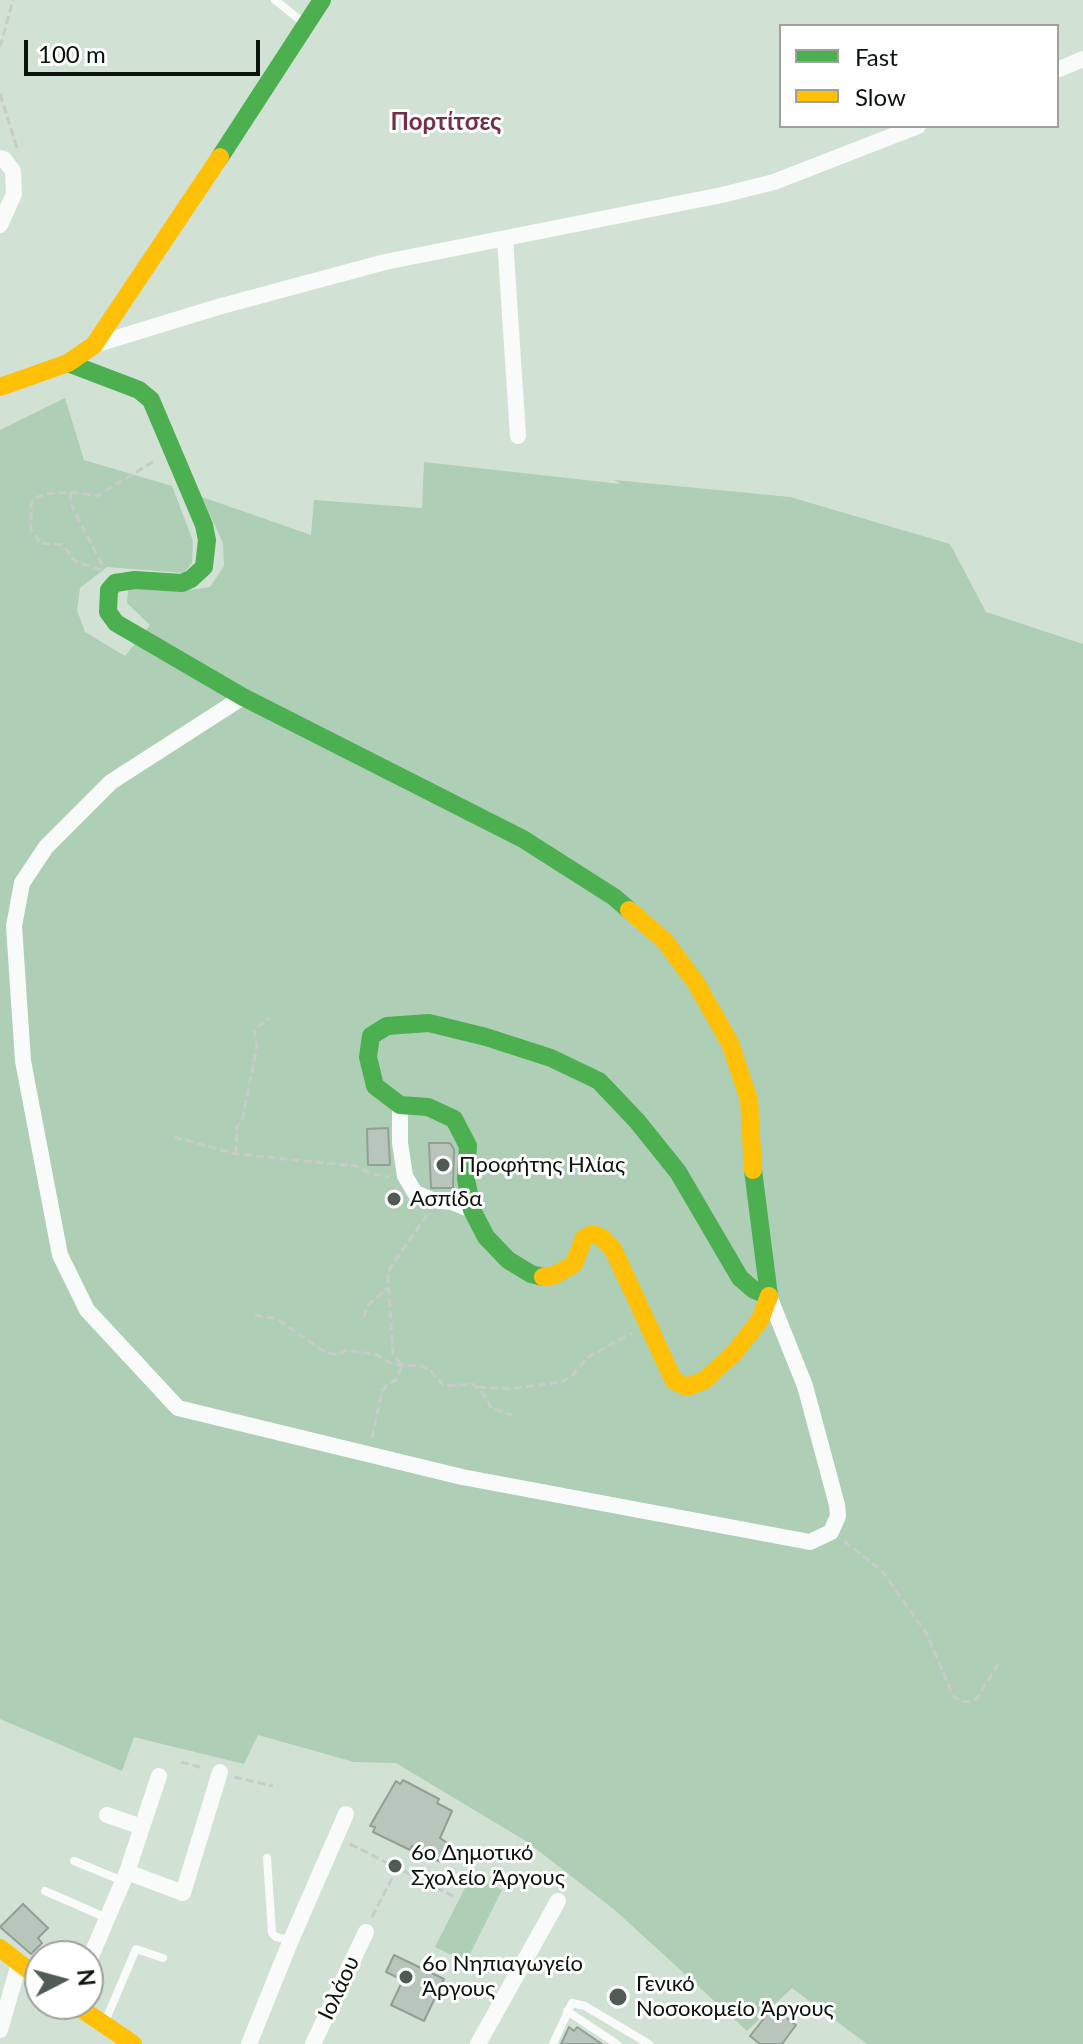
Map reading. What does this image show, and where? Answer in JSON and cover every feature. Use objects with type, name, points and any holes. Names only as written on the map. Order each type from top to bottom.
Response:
[{"type":"street","points":[[94,345],[322,0]]},
{"type":"street","points":[[1059,69],[1083,59]]},
{"type":"street","points":[[0,387],[68,363],[94,345],[218,307],[385,262],[774,182],[913,128]]},
{"type":"street","points":[[0,158],[13,171],[14,194],[0,225]]},
{"type":"street","points":[[505,239],[518,436]]},
{"type":"street","points":[[68,363],[139,390],[156,408],[204,525],[207,540],[204,567],[199,574],[182,583],[135,580],[115,583],[109,590],[108,612],[126,630],[243,697],[523,839],[614,897],[665,941],[696,983],[730,1043],[749,1100],[752,1162],[769,1296],[805,1386],[837,1505],[838,1516],[831,1532],[810,1542],[800,1541],[462,1477],[178,1408],[87,1310],[60,1255],[23,1061],[14,926],[22,883],[46,847],[111,782],[243,697]]},
{"type":"street","points":[[429,1023],[551,1058],[599,1081],[637,1121],[678,1172],[740,1278],[754,1290],[769,1296],[760,1320],[735,1352],[696,1385],[687,1387],[674,1381],[613,1249],[601,1237],[592,1234],[584,1238],[574,1264],[555,1275],[544,1277],[531,1274],[496,1250],[472,1210],[466,1179],[468,1146],[454,1119],[428,1107],[400,1105],[375,1086],[368,1057],[371,1036],[387,1026],[429,1023]]},
{"type":"street","points":[[400,1105],[400,1143],[405,1176],[415,1193],[472,1210]]},
{"type":"street","points":[[125,1876],[183,1893],[220,1772]]},
{"type":"street","points":[[98,1940],[125,1876],[159,1776]]},
{"type":"street","points":[[249,2044],[346,1814]]},
{"type":"street","points":[[107,1815],[142,1827]]},
{"type":"street","points":[[478,2044],[558,1901]]},
{"type":"street","name":"Ιολάου","points":[[313,2044],[369,1924]]},
{"type":"street","points":[[0,1948],[24,1968]]},
{"type":"street","points":[[0,2030],[19,1964]]},
{"type":"street","points":[[96,2020],[133,2044]]},
{"type":"lane","points":[[275,0],[306,25]]},
{"type":"lane","points":[[267,1858],[272,1933],[291,1940]]},
{"type":"lane","points":[[74,1861],[125,1876]]},
{"type":"lane","points":[[45,1891],[107,1918]]},
{"type":"lane","points":[[103,2025],[136,1949],[163,1958]]},
{"type":"lane","points":[[552,2044],[572,2003],[585,2006],[649,2044]]},
{"type":"lane","points":[[567,2011],[617,2044]]},
{"type":"path","points":[[0,47],[13,0]]},
{"type":"path","points":[[0,94],[17,146],[13,171]]},
{"type":"path","points":[[71,492],[70,501],[75,513],[106,572],[75,561],[63,545],[40,543],[31,529],[31,505],[35,498],[46,494],[71,492],[97,496],[156,460],[172,446]]},
{"type":"path","points":[[236,1154],[237,1127],[242,1121],[257,1046],[254,1030],[269,1018]]},
{"type":"path","points":[[174,1137],[236,1154],[355,1166],[373,1174],[405,1176]]},
{"type":"path","points":[[402,1365],[393,1355],[388,1288],[390,1268],[427,1216],[432,1200]]},
{"type":"path","points":[[364,1317],[367,1306],[388,1288]]},
{"type":"path","points":[[255,1315],[277,1319],[325,1352],[338,1355],[347,1350],[377,1355],[394,1365],[429,1369],[444,1386],[473,1384],[509,1389],[561,1382],[571,1377],[588,1357],[648,1324]]},
{"type":"path","points":[[369,1456],[382,1391],[396,1380],[402,1365]]},
{"type":"path","points":[[478,1387],[491,1408],[512,1415]]},
{"type":"path","points":[[831,1532],[882,1571],[927,1634],[953,1696],[971,1702],[977,1698],[999,1663]]},
{"type":"path","points":[[181,1762],[273,1786]]},
{"type":"path","points":[[336,1837],[453,1896]]},
{"type":"path","points":[[369,1924],[398,1867]]},
{"type":"green space","points":[[65,398],[84,460],[172,486],[193,541],[192,563],[184,573],[107,567],[80,588],[77,610],[85,632],[125,656],[150,625],[127,603],[128,591],[138,585],[183,591],[210,587],[224,566],[223,543],[202,497],[311,535],[314,500],[422,508],[424,462],[621,484],[614,480],[790,497],[950,544],[986,612],[1083,644],[1083,2044],[867,2044],[792,1988],[747,2031],[616,1911],[526,1841],[396,1763],[354,1762],[258,1735],[244,1764],[134,1737],[122,1771],[0,1719],[0,430]]},
{"type":"green space","points":[[472,1874],[502,1890],[466,1962],[435,1947]]},
{"type":"building","points":[[388,1128],[390,1165],[368,1165],[367,1129]]},
{"type":"building","name":"Προφήτης Ηλίας","points":[[429,1143],[450,1143],[454,1149],[453,1188],[431,1188]]},
{"type":"building","points":[[403,1780],[439,1799],[437,1803],[452,1811],[440,1838],[449,1844],[440,1862],[412,1846],[410,1850],[373,1832],[375,1827],[370,1826],[396,1781],[400,1784]]},
{"type":"building","points":[[23,1904],[48,1928],[38,1938],[40,1940],[24,1940],[24,1948],[0,1927]]},
{"type":"building","points":[[394,1955],[444,1979],[424,2021],[391,2005],[403,1980],[386,1972]]},
{"type":"building","points":[[770,2011],[775,2015],[778,2011],[796,2025],[782,2044],[760,2044],[750,2036]]},
{"type":"building","points":[[569,2027],[574,2031],[577,2027],[602,2044],[561,2044]]},
{"type":"traffic: fast","points":[[220,157],[322,0]]},
{"type":"traffic: fast","points":[[68,363],[139,390],[151,400],[204,525],[207,540],[204,567],[191,579],[182,583],[135,580],[115,583],[109,590],[108,612],[116,623],[243,697],[523,839],[614,897],[629,910]]},
{"type":"traffic: fast","points":[[543,1277],[531,1274],[508,1260],[486,1237],[472,1210],[466,1179],[468,1146],[454,1119],[428,1107],[400,1105],[375,1086],[368,1057],[371,1036],[387,1026],[429,1023],[551,1058],[599,1081],[637,1121],[678,1172],[740,1278],[754,1290],[769,1296],[753,1170]]},
{"type":"traffic: slow","points":[[0,387],[68,363],[94,345],[220,157]]},
{"type":"traffic: slow","points":[[629,910],[665,941],[696,983],[730,1043],[749,1100],[753,1170]]},
{"type":"traffic: slow","points":[[543,1277],[555,1275],[574,1264],[584,1238],[592,1234],[601,1237],[613,1249],[674,1381],[687,1387],[705,1380],[735,1352],[760,1320],[769,1296]]},
{"type":"traffic: slow","points":[[0,1948],[24,1967]]},
{"type":"traffic: slow","points":[[98,2020],[133,2044]]},
{"type":"place","name":"Προφήτης Ηλίας","points":[[443,1165]]},
{"type":"place","name":"Ασπίδα","points":[[394,1199]]},
{"type":"place","name":"6ο Δημοτικό Σχολείο Άργους","points":[[395,1866]]},
{"type":"place","name":"6ο Νηπιαγωγείο Άργους","points":[[406,1977]]},
{"type":"place","name":"Γενικό Νοσοκομείο Άργους","points":[[618,1997]]},
{"type":"district","name":"Πορτίτσες","points":[[446,122]]}]
